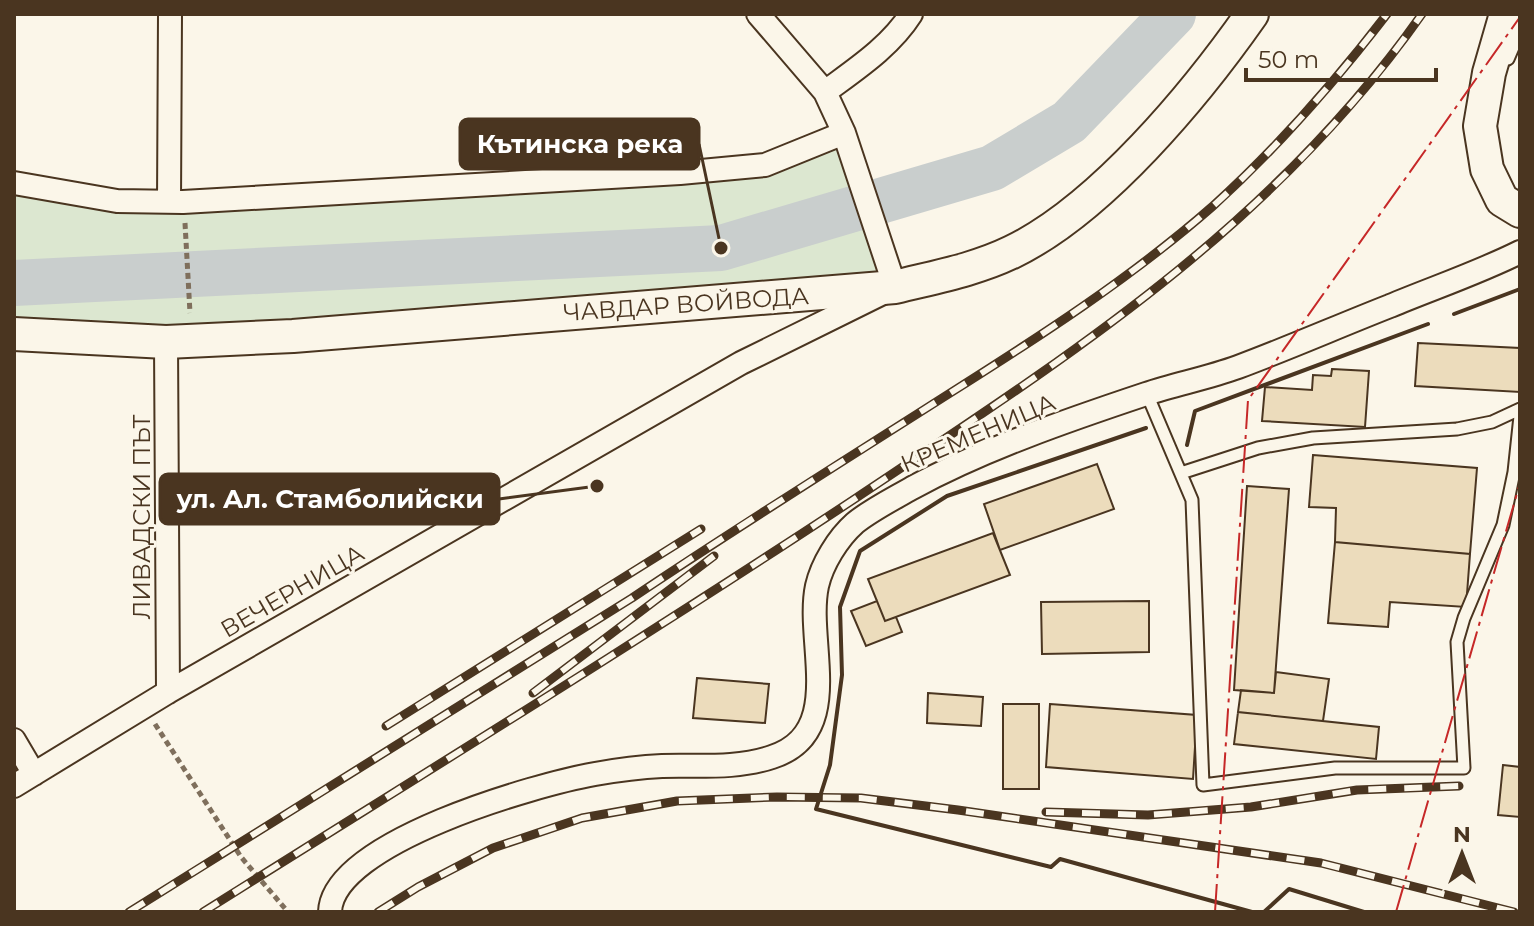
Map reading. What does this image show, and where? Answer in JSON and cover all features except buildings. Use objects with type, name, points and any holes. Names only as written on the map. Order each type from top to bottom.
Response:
[{"type":"street","points":[[169,202],[170,14]]},
{"type":"street","points":[[758,14],[825,92],[860,177],[895,287]]},
{"type":"street","points":[[825,92],[870,59],[904,26],[911,14]]},
{"type":"street","name":"ЧАВДАР ВОЙВОДА","points":[[14,334],[166,342],[293,336],[895,287],[972,268],[1013,251],[1058,225],[1135,156],[1181,105],[1252,14]]},
{"type":"street","points":[[1506,14],[1489,73],[1480,126],[1487,169],[1502,200],[1520,211]]},
{"type":"street","points":[[14,183],[117,201],[169,202],[694,172],[765,165],[844,133]]},
{"type":"street","name":"КРЕМЕНИЦА","points":[[330,912],[330,903],[344,882],[380,851],[452,815],[537,787],[594,774],[656,766],[742,765],[796,748],[811,725],[818,697],[817,587],[830,555],[854,524],[910,490],[973,458],[1147,394],[1236,368],[1520,252]]},
{"type":"street","name":"ВЕЧЕРНИЦА","points":[[24,780],[168,692],[741,363],[895,287]]},
{"type":"street","name":"ЛИВАДСКИ ПЪТ","points":[[166,342],[168,692]]},
{"type":"street","points":[[14,740],[24,780]]},
{"type":"lane","points":[[1480,126],[1520,31]]},
{"type":"lane","points":[[1147,394],[1192,500],[1203,785],[1335,768],[1464,768],[1457,642],[1503,525],[1514,472],[1520,416]]},
{"type":"lane","points":[[1181,473],[1258,448],[1313,438],[1398,430],[1457,429],[1492,422],[1520,409]]},
{"type":"path","points":[[186,247],[189,303]]},
{"type":"path","points":[[144,707],[241,857],[288,912]]},
{"type":"green space","points":[[844,133],[895,287],[688,304],[14,334],[14,183],[117,201],[765,165]]},
{"type":"waterway","points":[[14,283],[721,248],[992,168],[1069,122],[1173,14]]},
{"type":"railway","points":[[129,912],[632,598],[1084,306],[1182,232],[1260,161],[1326,90],[1387,14]]},
{"type":"railway","points":[[203,912],[775,551],[1089,339],[1163,283],[1300,160],[1363,90],[1422,14]]},
{"type":"railway","points":[[386,726],[701,529]]},
{"type":"railway","points":[[533,693],[714,556]]},
{"type":"railway","points":[[1046,812],[1148,815],[1251,807],[1357,790],[1459,786]]},
{"type":"railway","points":[[378,912],[493,848],[582,818],[677,801],[777,797],[861,798],[1321,863],[1514,912]]},
{"type":"wall","points":[[1454,314],[1520,289]]},
{"type":"wall","points":[[1187,445],[1195,411],[1428,324]]},
{"type":"wall","points":[[1146,428],[947,496],[860,551],[840,607],[842,675],[830,765],[816,809],[1051,867],[1060,859],[1252,912]]},
{"type":"wall","points":[[1264,912],[1289,889],[1364,912]]},
{"type":"power","points":[[1215,912],[1248,400],[1520,17]]},
{"type":"power","points":[[1396,912],[1520,483]]},
{"type":"place","name":"Кътинска река","points":[[721,248]]},
{"type":"place","name":"ул. Ал. Стамболийски","points":[[597,486]]}]
